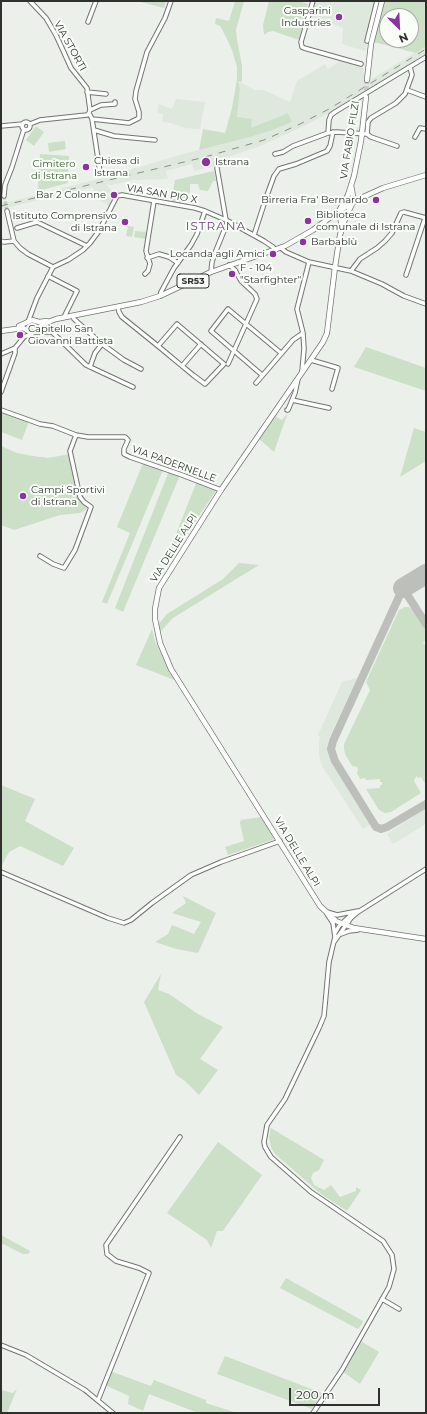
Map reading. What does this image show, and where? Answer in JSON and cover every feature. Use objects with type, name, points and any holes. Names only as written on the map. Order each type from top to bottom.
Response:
[{"type":"main road","points":[[367,80],[370,44],[382,1]]},
{"type":"main road","name":"VIA FABIO FILZI","points":[[352,204],[349,198],[364,134],[366,97]]},
{"type":"main road","name":"SR53","points":[[56,319],[144,302],[160,296],[210,272],[278,249],[315,225],[366,196],[389,186],[426,175]]},
{"type":"main road","name":"VIA FABIO FILZI","points":[[350,194],[366,196]]},
{"type":"main road","name":"VIA FABIO FILZI","points":[[339,211],[350,194]]},
{"type":"main road","name":"VIA DELLE ALPI","points":[[344,924],[336,921],[324,910],[310,891],[171,669],[164,654],[157,631],[154,609],[159,588],[221,490],[323,342],[326,334],[342,223],[352,204]]},
{"type":"main road","points":[[294,240],[339,211],[344,215],[342,223],[337,219],[330,218]]},
{"type":"main road","points":[[1,331],[32,320],[37,321],[56,319]]},
{"type":"main road","points":[[1,331],[23,328],[34,332],[40,329],[44,324],[56,319]]},
{"type":"main road","points":[[37,321],[40,329]]},
{"type":"main road","points":[[28,322],[28,329]]},
{"type":"main road","points":[[344,924],[363,930],[426,939]]},
{"type":"street","name":"VIA STORTI","points":[[30,1],[46,18],[56,35],[71,68],[87,88],[100,172]]},
{"type":"street","points":[[88,22],[96,1]]},
{"type":"street","points":[[92,119],[129,122],[139,118],[139,112],[135,99],[136,91],[147,52],[165,18],[170,1]]},
{"type":"street","points":[[313,1],[301,42],[302,47],[361,64]]},
{"type":"street","points":[[367,41],[377,1]]},
{"type":"street","points":[[328,133],[328,124],[331,115],[426,57]]},
{"type":"street","points":[[364,134],[370,120],[400,100],[407,90],[412,75],[410,67]]},
{"type":"street","points":[[407,90],[426,97]]},
{"type":"street","points":[[88,92],[106,94]]},
{"type":"street","points":[[1,126],[22,124],[26,122],[30,124],[40,120],[87,115],[101,104],[115,104],[115,102]]},
{"type":"street","points":[[4,196],[5,185],[24,130],[22,124]]},
{"type":"street","points":[[24,130],[30,128],[30,124]]},
{"type":"street","points":[[415,137],[420,128],[426,129]]},
{"type":"street","points":[[94,130],[114,136],[155,140]]},
{"type":"street","points":[[254,236],[274,176],[279,169],[296,164],[327,151],[330,146],[333,132]]},
{"type":"street","points":[[275,154],[333,132],[364,134],[397,146]]},
{"type":"street","points":[[210,272],[212,262],[227,220],[217,168]]},
{"type":"street","name":"VIA SAN PIO X","points":[[87,246],[99,231],[117,196],[122,195],[205,211],[227,220],[278,249],[309,262],[351,271],[382,284],[404,296],[426,304]]},
{"type":"street","points":[[145,274],[148,271],[150,264],[146,251],[154,201]]},
{"type":"street","points":[[7,211],[14,241],[28,254],[53,267]]},
{"type":"street","name":"VIA SAN PIO X","points":[[160,296],[178,263],[197,234],[205,211]]},
{"type":"street","points":[[351,271],[360,259],[377,248],[392,233],[401,213],[404,212],[426,218],[406,275]]},
{"type":"street","points":[[17,228],[37,222],[87,246],[68,260],[53,267],[37,298],[28,322]]},
{"type":"street","points":[[1,241],[14,241]]},
{"type":"street","points":[[147,258],[159,254],[169,257],[178,263]]},
{"type":"street","points":[[302,371],[304,349],[303,333],[297,309],[309,262]]},
{"type":"street","points":[[236,273],[238,263]]},
{"type":"street","points":[[228,364],[257,297],[256,294],[238,278],[236,273],[229,265]]},
{"type":"street","points":[[48,276],[77,291],[65,317]]},
{"type":"street","points":[[118,307],[122,317],[182,366],[206,384],[224,365],[177,324],[158,346]]},
{"type":"street","points":[[262,376],[234,350],[210,331],[228,310],[281,353]]},
{"type":"street","points":[[32,311],[33,316],[37,321]]},
{"type":"street","points":[[74,316],[74,319],[102,344],[124,360],[141,369]]},
{"type":"street","points":[[1,392],[16,347],[28,329]]},
{"type":"street","points":[[40,329],[53,332],[86,365],[133,387]]},
{"type":"street","points":[[1,354],[16,347],[24,338],[34,332]]},
{"type":"street","points":[[256,383],[293,340],[303,333]]},
{"type":"street","points":[[90,367],[95,353],[102,344]]},
{"type":"street","points":[[182,366],[201,344]]},
{"type":"street","points":[[311,360],[338,368],[332,388]]},
{"type":"street","points":[[287,410],[297,387],[298,378]]},
{"type":"street","points":[[292,400],[329,408]]},
{"type":"street","name":"VIA PADERNELLE","points":[[1,410],[40,424],[53,426],[76,435],[88,437],[125,437],[128,440],[124,449],[124,454],[221,490]]},
{"type":"street","points":[[40,556],[53,564],[64,568],[75,550],[91,507],[84,502],[80,496],[70,451],[76,435]]},
{"type":"street","points":[[1,872],[108,918],[124,923],[131,920],[152,902],[191,875],[280,841]]},
{"type":"street","points":[[335,933],[361,910],[426,869]]},
{"type":"street","points":[[324,910],[328,913],[337,915],[361,910]]},
{"type":"street","points":[[314,1413],[342,1370],[392,1281],[394,1269],[392,1255],[379,1237],[331,1207],[295,1178],[271,1157],[265,1147],[264,1142],[267,1125],[286,1099],[322,1021],[325,1010],[329,962],[335,933],[333,923],[324,910]]},
{"type":"street","points":[[333,943],[340,935],[350,914],[354,912]]},
{"type":"street","points":[[350,920],[354,928]]},
{"type":"street","points":[[340,935],[352,930],[363,930]]},
{"type":"street","points":[[98,1400],[149,1274],[139,1268],[116,1261],[107,1254],[106,1244],[180,1137]]},
{"type":"street","points":[[382,1299],[399,1309]]},
{"type":"street","points":[[1,1345],[35,1360],[85,1390],[113,1413]]},
{"type":"shaded area","points":[[314,1],[378,1],[365,51],[342,44],[343,28],[310,16]]},
{"type":"shaded area","points":[[426,46],[426,54],[331,112],[260,146],[222,159],[218,165],[194,171],[192,164],[166,171],[168,179],[134,180],[111,185],[106,184],[116,196],[109,206],[94,197],[93,187],[1,209],[1,204],[250,137],[292,122],[288,113],[251,129],[237,117],[240,89],[238,81],[255,90],[264,90],[290,102],[297,81],[325,64],[328,69],[341,60],[363,67],[365,83]]},
{"type":"shaded area","points":[[176,99],[205,102],[200,129],[185,128],[171,123],[162,122],[163,114],[157,113],[159,104],[172,109]]},
{"type":"shaded area","points":[[357,678],[328,741],[327,748],[332,763],[371,824],[363,829],[322,766],[319,755],[320,737],[318,735],[342,682]]},
{"type":"shaded area","points":[[426,808],[426,824],[393,844],[387,834]]},
{"type":"green space","points":[[137,1],[166,1],[164,8]]},
{"type":"green space","points":[[235,1],[244,1],[236,30],[242,65],[242,82],[238,81],[240,89],[237,117],[252,119],[251,128],[288,113],[292,122],[250,137],[199,150],[203,129],[225,133],[232,108],[237,79],[237,67],[226,37],[220,26],[215,24],[216,18],[229,21]]},
{"type":"green space","points":[[269,1],[299,1],[308,4],[299,40],[273,31],[264,35],[263,25]]},
{"type":"green space","points":[[384,1],[426,1],[426,46],[416,53],[397,48],[419,48],[419,8],[382,8]]},
{"type":"green space","points":[[379,16],[379,43],[374,42],[376,25]]},
{"type":"green space","points":[[36,126],[44,132],[34,146],[26,140]]},
{"type":"green space","points":[[65,141],[66,149],[49,152],[48,143]]},
{"type":"green space","name":"Cimitero di Istrana","points":[[40,154],[69,156],[68,183],[38,191]]},
{"type":"green space","points":[[214,171],[216,181],[213,181],[208,191],[200,190],[198,184],[190,184],[190,192],[184,203],[171,201],[175,180]]},
{"type":"green space","points":[[128,226],[134,227],[132,237],[126,236]]},
{"type":"green space","points":[[135,231],[147,232],[146,239],[134,237]]},
{"type":"green space","points":[[366,347],[426,368],[426,391],[354,367]]},
{"type":"green space","points":[[1,411],[29,421],[22,440],[1,432]]},
{"type":"green space","points":[[288,413],[274,452],[258,438],[275,416],[282,420]]},
{"type":"green space","points":[[414,428],[426,432],[426,461],[400,477]]},
{"type":"green space","points":[[1,446],[17,453],[47,458],[71,454],[87,509],[80,513],[60,515],[14,530],[1,525]]},
{"type":"green space","points":[[143,463],[163,470],[107,604],[102,602],[130,533],[117,527]]},
{"type":"green space","points":[[169,471],[180,475],[123,612],[115,608]]},
{"type":"green space","points":[[197,481],[217,489],[160,574]]},
{"type":"green space","points":[[239,563],[259,565],[173,618],[159,633],[157,626],[167,614],[223,579]]},
{"type":"green space","points":[[409,607],[414,611],[426,630],[426,639],[423,643],[426,646],[426,785],[421,777],[418,778],[417,776],[414,781],[421,793],[391,812],[385,813],[379,810],[366,789],[380,788],[382,782],[380,782],[380,779],[360,779],[357,773],[357,767],[352,766],[345,754],[344,744],[370,690],[366,682],[399,610]]},
{"type":"green space","points":[[152,629],[156,644],[177,681],[136,665]]},
{"type":"green space","points":[[1,785],[35,799],[25,821],[74,848],[63,866],[20,846],[9,852],[1,867]]},
{"type":"green space","points":[[261,817],[275,839],[228,855],[225,847],[244,841],[240,823],[241,820]]},
{"type":"green space","points":[[183,896],[216,913],[198,953],[176,949],[155,942],[168,934],[172,925],[194,934],[201,922],[172,913],[186,903]]},
{"type":"green space","points":[[161,974],[158,990],[169,994],[198,1014],[223,1027],[200,1059],[218,1070],[199,1095],[185,1081],[176,1075],[144,1002]]},
{"type":"green space","points":[[271,1128],[324,1160],[319,1170],[313,1173],[311,1178],[314,1185],[324,1190],[331,1185],[340,1197],[356,1191],[356,1187],[361,1190],[347,1211],[321,1194],[275,1154],[271,1147],[269,1137]]},
{"type":"green space","points":[[218,1142],[262,1175],[223,1231],[217,1231],[211,1248],[207,1240],[167,1213]]},
{"type":"green space","points":[[1,1235],[30,1251],[28,1254],[23,1254],[1,1243]]},
{"type":"green space","points":[[286,1278],[363,1321],[362,1324],[358,1329],[280,1288]]},
{"type":"green space","points":[[359,1340],[379,1352],[360,1384],[342,1371]]},
{"type":"green space","points":[[225,1356],[322,1393],[312,1409],[217,1374]]},
{"type":"green space","points":[[110,1371],[151,1386],[154,1380],[206,1400],[206,1403],[237,1413],[198,1413],[149,1394],[143,1411],[128,1404],[129,1396],[105,1385]]},
{"type":"green space","points":[[17,1389],[7,1413],[1,1413],[1,1390],[13,1393]]},
{"type":"taxiway","points":[[403,588],[333,741],[331,749],[335,761],[376,827],[381,829],[387,827],[426,804]]},
{"type":"taxiway","points":[[403,588],[426,624]]},
{"type":"runway","points":[[403,588],[426,574]]},
{"type":"tunnel","points":[[366,97],[367,80]]},
{"type":"tunnel","points":[[4,196],[7,211]]},
{"type":"railway","points":[[1,206],[205,157],[264,140],[329,109],[426,49]]},
{"type":"place","name":"Gasparini Industries","points":[[339,17]]},
{"type":"place","name":"Istrana","points":[[206,162]]},
{"type":"place","name":"Chiesa di Istrana","points":[[86,167]]},
{"type":"place","name":"Bar 2 Colonne","points":[[114,195]]},
{"type":"place","name":"Birreria Fra' Bernardo","points":[[376,200]]},
{"type":"place","name":"Biblioteca comunale di Istrana","points":[[308,221]]},
{"type":"place","name":"Istituto Comprensivo di Istrana","points":[[125,222]]},
{"type":"place","name":"Barbablù","points":[[303,242]]},
{"type":"place","name":"Locanda agli Amici","points":[[273,254]]},
{"type":"place","name":"F - 104 \"Starfighter\"","points":[[232,274]]},
{"type":"place","name":"Capitello San Giovanni Battista","points":[[20,335]]},
{"type":"place","name":"Campi Sportivi di Istrana","points":[[23,496]]},
{"type":"district","name":"ISTRANA","points":[[216,226]]}]
